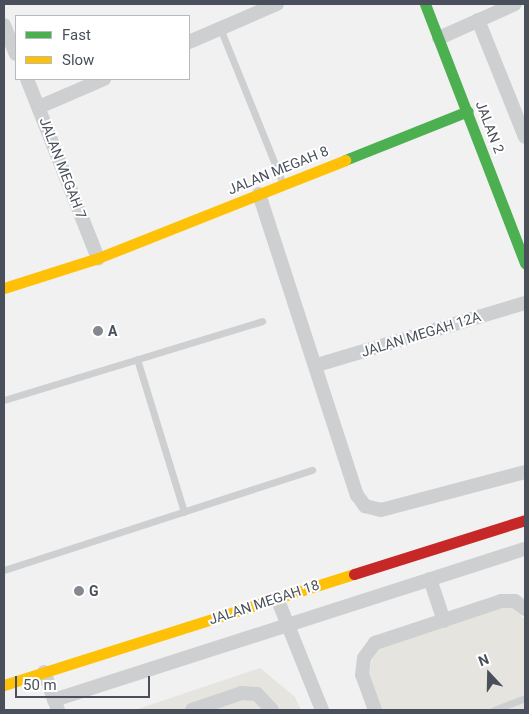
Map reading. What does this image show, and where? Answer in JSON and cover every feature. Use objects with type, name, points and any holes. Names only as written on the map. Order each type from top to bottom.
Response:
[{"type":"street","points":[[190,42],[277,4]]},
{"type":"street","name":"JALAN 2","points":[[424,4],[468,111],[525,263]]},
{"type":"street","points":[[439,38],[515,4]]},
{"type":"street","points":[[478,20],[525,137]]},
{"type":"street","points":[[4,25],[15,52]]},
{"type":"street","name":"JALAN MEGAH 7","points":[[27,80],[40,107],[98,258]]},
{"type":"street","points":[[40,107],[102,80]]},
{"type":"street","name":"JALAN MEGAH 8","points":[[4,288],[98,258],[468,111]]},
{"type":"street","points":[[259,194],[317,365],[357,495],[365,506],[381,510],[525,472]]},
{"type":"street","name":"JALAN MEGAH 12A","points":[[317,365],[525,303]]},
{"type":"street","name":"JALAN MEGAH 18","points":[[4,685],[525,520]]},
{"type":"street","name":"JALAN MEGAH 18","points":[[56,705],[288,625],[525,549]]},
{"type":"street","points":[[430,579],[444,621]]},
{"type":"street","points":[[277,598],[322,710]]},
{"type":"street","points":[[376,710],[362,675],[364,658],[374,643],[501,601],[515,601],[525,609]]},
{"type":"street","points":[[44,672],[56,705]]},
{"type":"street","points":[[192,710],[242,692],[257,694],[272,710]]},
{"type":"lane","points":[[220,28],[283,184]]},
{"type":"lane","points":[[4,400],[262,321]]},
{"type":"lane","points":[[137,359],[184,512]]},
{"type":"lane","points":[[4,570],[312,470]]},
{"type":"lane","points":[[494,710],[525,698]]},
{"type":"shaded area","points":[[505,607],[513,607],[525,620],[525,710],[382,710],[369,674],[372,660],[379,648]]},
{"type":"shaded area","points":[[260,668],[295,697],[301,710],[135,710]]},
{"type":"traffic: fast","points":[[425,4],[525,263]]},
{"type":"traffic: fast","points":[[345,160],[468,111]]},
{"type":"traffic: slow","points":[[4,288],[98,258],[345,160]]},
{"type":"traffic: slow","points":[[4,685],[354,574]]},
{"type":"traffic: jam","points":[[354,574],[525,520]]},
{"type":"place","name":"A","points":[[98,331]]},
{"type":"place","name":"G","points":[[79,591]]}]
